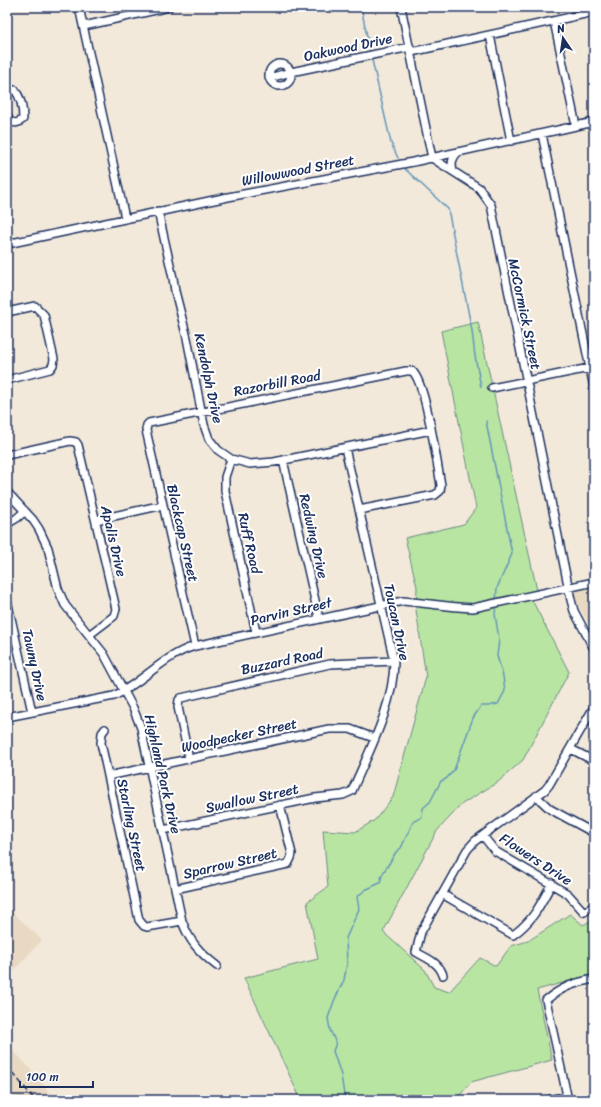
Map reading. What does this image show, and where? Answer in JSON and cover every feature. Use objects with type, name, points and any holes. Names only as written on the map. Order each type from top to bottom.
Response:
[{"type":"street","points":[[79,7],[125,218]]},
{"type":"street","points":[[84,26],[169,7]]},
{"type":"street","points":[[402,7],[432,158]]},
{"type":"street","name":"Oakwood Drive","points":[[269,78],[291,72],[490,35],[594,12]]},
{"type":"street","points":[[554,21],[576,126]]},
{"type":"street","points":[[490,35],[511,141]]},
{"type":"street","name":"Oakwood Drive","points":[[278,63],[286,65],[291,72],[291,78],[284,86],[276,85],[269,78],[269,71],[271,67],[278,63]]},
{"type":"street","points":[[7,93],[15,90],[18,94],[23,112],[23,119],[15,123],[9,121],[7,115]]},
{"type":"street","name":"Willowwood Street","points":[[7,244],[158,211],[432,158],[594,122]]},
{"type":"street","points":[[542,134],[592,367],[594,388]]},
{"type":"street","points":[[453,171],[452,160],[458,152]]},
{"type":"street","name":"McCormick Street","points":[[432,158],[479,188],[491,205],[568,587],[574,611],[594,649]]},
{"type":"street","name":"Kendolph Drive","points":[[158,211],[175,291],[187,338],[204,425],[209,439],[218,450],[231,459],[250,464],[266,463],[431,430]]},
{"type":"street","points":[[7,312],[36,306],[44,315],[54,359],[53,365],[50,369],[7,380]]},
{"type":"street","points":[[492,388],[592,367]]},
{"type":"street","name":"Razorbill Road","points":[[147,425],[152,422],[412,371],[416,375],[424,392],[431,430]]},
{"type":"street","name":"Blackcap Street","points":[[147,425],[146,430],[195,646]]},
{"type":"street","points":[[359,510],[435,495],[440,491],[441,485],[431,430]]},
{"type":"street","name":"Apalis Drive","points":[[7,455],[70,441],[76,442],[79,448],[116,612],[112,618],[89,635]]},
{"type":"street","name":"Toucan Drive","points":[[346,448],[380,605],[394,661],[391,686],[385,709],[352,791],[346,794]]},
{"type":"street","name":"Ruff Road","points":[[231,459],[225,476],[225,490],[256,632]]},
{"type":"street","name":"Redwing Drive","points":[[283,460],[319,618]]},
{"type":"street","name":"Highland Park Drive","points":[[7,492],[33,520],[44,538],[51,558],[58,589],[65,605],[104,654],[138,718],[182,921],[196,948],[216,966]]},
{"type":"street","points":[[96,520],[163,505]]},
{"type":"street","points":[[7,524],[17,518],[24,511]]},
{"type":"street","name":"Parvin Street","points":[[7,717],[114,696],[124,691],[176,654],[195,646],[403,601],[473,608],[594,582]]},
{"type":"street","name":"Tawny Drive","points":[[7,600],[32,712]]},
{"type":"street","name":"Buzzard Road","points":[[189,759],[178,707],[179,700],[184,696],[318,666],[342,663],[394,661]]},
{"type":"street","points":[[442,975],[442,971],[436,964],[416,952],[420,932],[467,850],[483,836],[545,790],[553,781],[594,707]]},
{"type":"street","name":"Starling Street","points":[[105,728],[102,733],[101,742],[139,920],[144,926],[152,927],[182,921]]},
{"type":"street","name":"Woodpecker Street","points":[[108,776],[329,729],[350,729],[374,738]]},
{"type":"street","points":[[571,749],[594,761]]},
{"type":"street","name":"Swallow Street","points":[[163,830],[315,798],[346,794]]},
{"type":"street","points":[[536,796],[550,809],[594,833]]},
{"type":"street","name":"Sparrow Street","points":[[175,889],[284,865],[290,861],[292,854],[280,805]]},
{"type":"street","name":"Flowers Drive","points":[[483,836],[495,850],[568,894],[584,912],[594,906]]},
{"type":"street","points":[[442,894],[513,935],[524,927],[534,916],[552,883]]},
{"type":"street","points":[[549,1100],[568,1098],[546,1000],[564,987],[577,982],[594,979]]},
{"type":"shaded area","points":[[594,582],[594,633],[570,591]]},
{"type":"shaded area","points":[[11,911],[42,940],[7,978],[7,916]]},
{"type":"shaded area","points":[[7,1044],[36,1075],[55,1100],[18,1100],[7,1085]]},
{"type":"green space","points":[[478,322],[538,595],[532,600],[569,672],[523,760],[498,782],[462,804],[437,831],[383,932],[425,970],[434,987],[449,992],[480,958],[496,966],[511,946],[528,941],[570,914],[583,925],[594,919],[594,974],[537,990],[552,1060],[471,1082],[456,1100],[301,1100],[244,978],[318,959],[307,902],[328,887],[323,830],[355,832],[375,820],[393,797],[426,677],[416,610],[417,587],[405,538],[464,524],[476,508],[441,331]]},
{"type":"waterway","points":[[361,7],[370,51]]},
{"type":"waterway","points":[[372,60],[391,143],[398,158]]},
{"type":"waterway","points":[[405,169],[448,209],[472,331],[481,387]]},
{"type":"waterway","points":[[486,421],[512,554],[497,588],[496,600]]},
{"type":"waterway","points":[[348,1100],[344,1095],[341,1075],[333,1051],[336,1043],[330,1030],[328,1018],[344,980],[347,964],[346,938],[359,909],[357,897],[365,890],[380,883],[382,875],[396,852],[401,848],[413,822],[422,817],[423,808],[430,802],[441,781],[446,779],[454,770],[473,718],[481,706],[498,704],[505,691],[503,676],[497,656],[499,639],[495,614],[496,606]]},
{"type":"railway","points":[[7,1066],[35,1100]]}]
